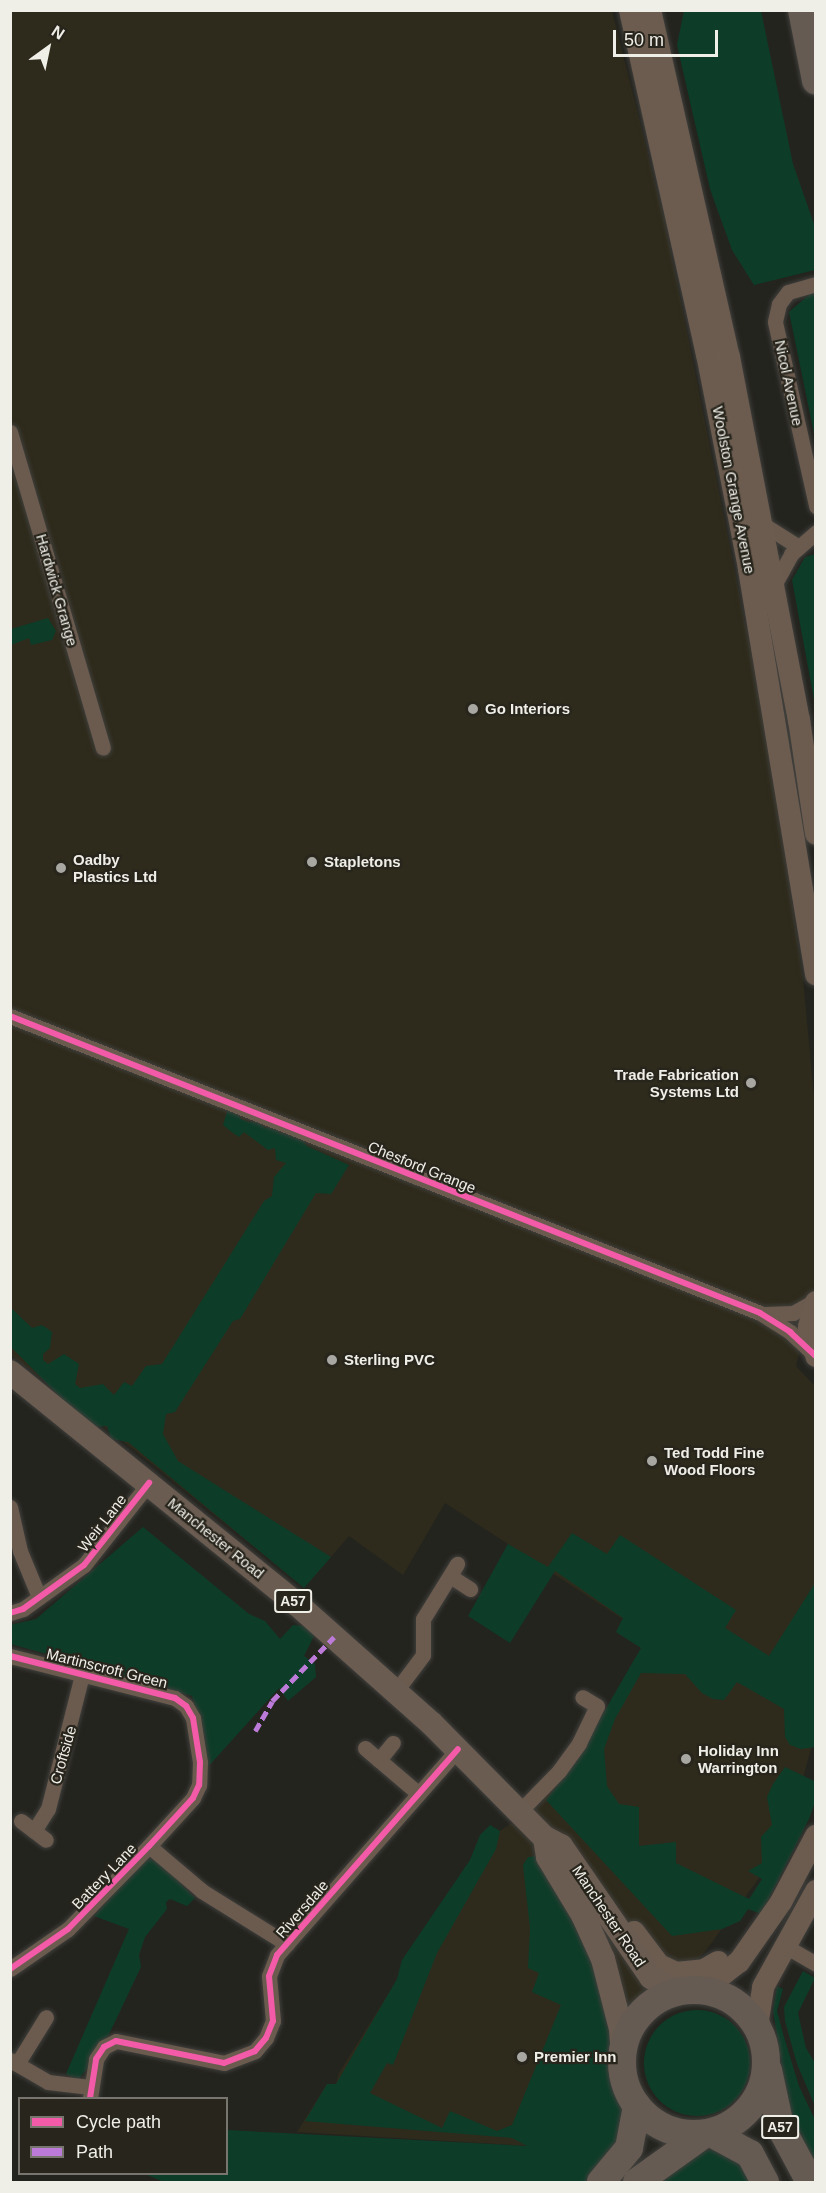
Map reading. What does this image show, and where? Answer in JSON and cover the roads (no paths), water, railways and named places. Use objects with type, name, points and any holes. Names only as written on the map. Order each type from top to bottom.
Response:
[{"type":"highway","points":[[802,10],[816,81]]},
{"type":"highway","name":"A57","points":[[765,2182],[750,2154],[707,2133],[668,2129],[637,2106],[626,2086],[622,2055],[629,2032],[639,2016],[654,2002],[682,1992],[716,1994],[734,2002],[754,2022],[762,2037],[780,2126],[810,2182]]},
{"type":"highway","name":"A57","points":[[707,2133],[731,2125],[754,2104],[766,2065]]},
{"type":"highway","points":[[601,2182],[629,2148],[637,2106]]},
{"type":"highway","points":[[637,2182],[707,2133]]},
{"type":"main road","name":"Woolston Grange Avenue","points":[[630,10],[705,343],[749,569],[816,974]]},
{"type":"main road","name":"Woolston Grange Avenue","points":[[650,10],[724,334],[773,586],[816,834]]},
{"type":"main road","points":[[815,1356],[809,1327],[816,1301]]},
{"type":"main road","name":"Manchester Road","points":[[10,1372],[149,1483],[396,1691],[458,1749],[545,1838],[561,1846],[599,1898],[651,1977],[682,1992]]},
{"type":"main road","points":[[682,1992],[726,1973],[781,1902],[816,1836]]},
{"type":"main road","name":"Manchester Road","points":[[545,1838],[548,1857],[583,1915],[603,1959],[621,2029],[622,2055]]},
{"type":"main road","points":[[762,2037],[758,2020],[760,1996],[816,1891]]},
{"type":"main road","points":[[599,1898],[617,1909],[659,1965],[676,1973],[704,1971],[756,1935]]},
{"type":"street","name":"Nicol Avenue","points":[[812,284],[794,288],[783,298],[775,322],[816,506]]},
{"type":"street","name":"Hardwick Grange","points":[[10,432],[103,748]]},
{"type":"street","points":[[761,523],[799,547]]},
{"type":"street","points":[[773,586],[784,563],[816,531]]},
{"type":"street","name":"Chesford Grange","points":[[10,1016],[760,1313],[790,1332],[815,1356]]},
{"type":"street","name":"Chesford Grange","points":[[760,1313],[793,1313],[816,1301]]},
{"type":"street","name":"Weir Lane","points":[[10,1612],[39,1597],[93,1556],[149,1483]]},
{"type":"street","points":[[10,1507],[21,1551],[39,1597]]},
{"type":"street","points":[[396,1691],[423,1655],[423,1619],[453,1570],[470,1589]]},
{"type":"street","name":"Martinscroft Green","points":[[12,1662],[160,1693],[186,1706],[198,1739],[200,1785]]},
{"type":"street","name":"Croftside","points":[[21,1821],[40,1835],[82,1675]]},
{"type":"street","points":[[520,1811],[559,1771],[579,1743],[597,1706],[582,1696]]},
{"type":"street","points":[[380,1760],[393,1743]]},
{"type":"street","points":[[365,1748],[419,1794]]},
{"type":"street","name":"Riversdale","points":[[90,2093],[100,2052],[116,2041],[224,2063],[255,2051],[270,2031],[274,2012],[270,1971],[287,1944],[458,1749]]},
{"type":"street","name":"Battery Lane","points":[[10,1969],[68,1929],[193,1798],[200,1785]]},
{"type":"street","name":"Riversdale","points":[[149,1846],[202,1891],[287,1944]]},
{"type":"street","points":[[785,1946],[816,1964]]},
{"type":"street","points":[[46,2017],[14,2062],[48,2082],[90,2093]]},
{"type":"place","name":"Go Interiors","points":[[473,709]]},
{"type":"place","name":"Stapletons","points":[[312,862]]},
{"type":"place","name":"Oadby Plastics Ltd","points":[[61,868]]},
{"type":"place","name":"Trade Fabrication Systems Ltd","points":[[751,1083]]},
{"type":"place","name":"Sterling PVC","points":[[332,1360]]},
{"type":"place","name":"Ted Todd Fine Wood Floors","points":[[652,1461]]},
{"type":"place","name":"Holiday Inn Warrington","points":[[686,1759]]},
{"type":"place","name":"Premier Inn","points":[[522,2057]]}]
